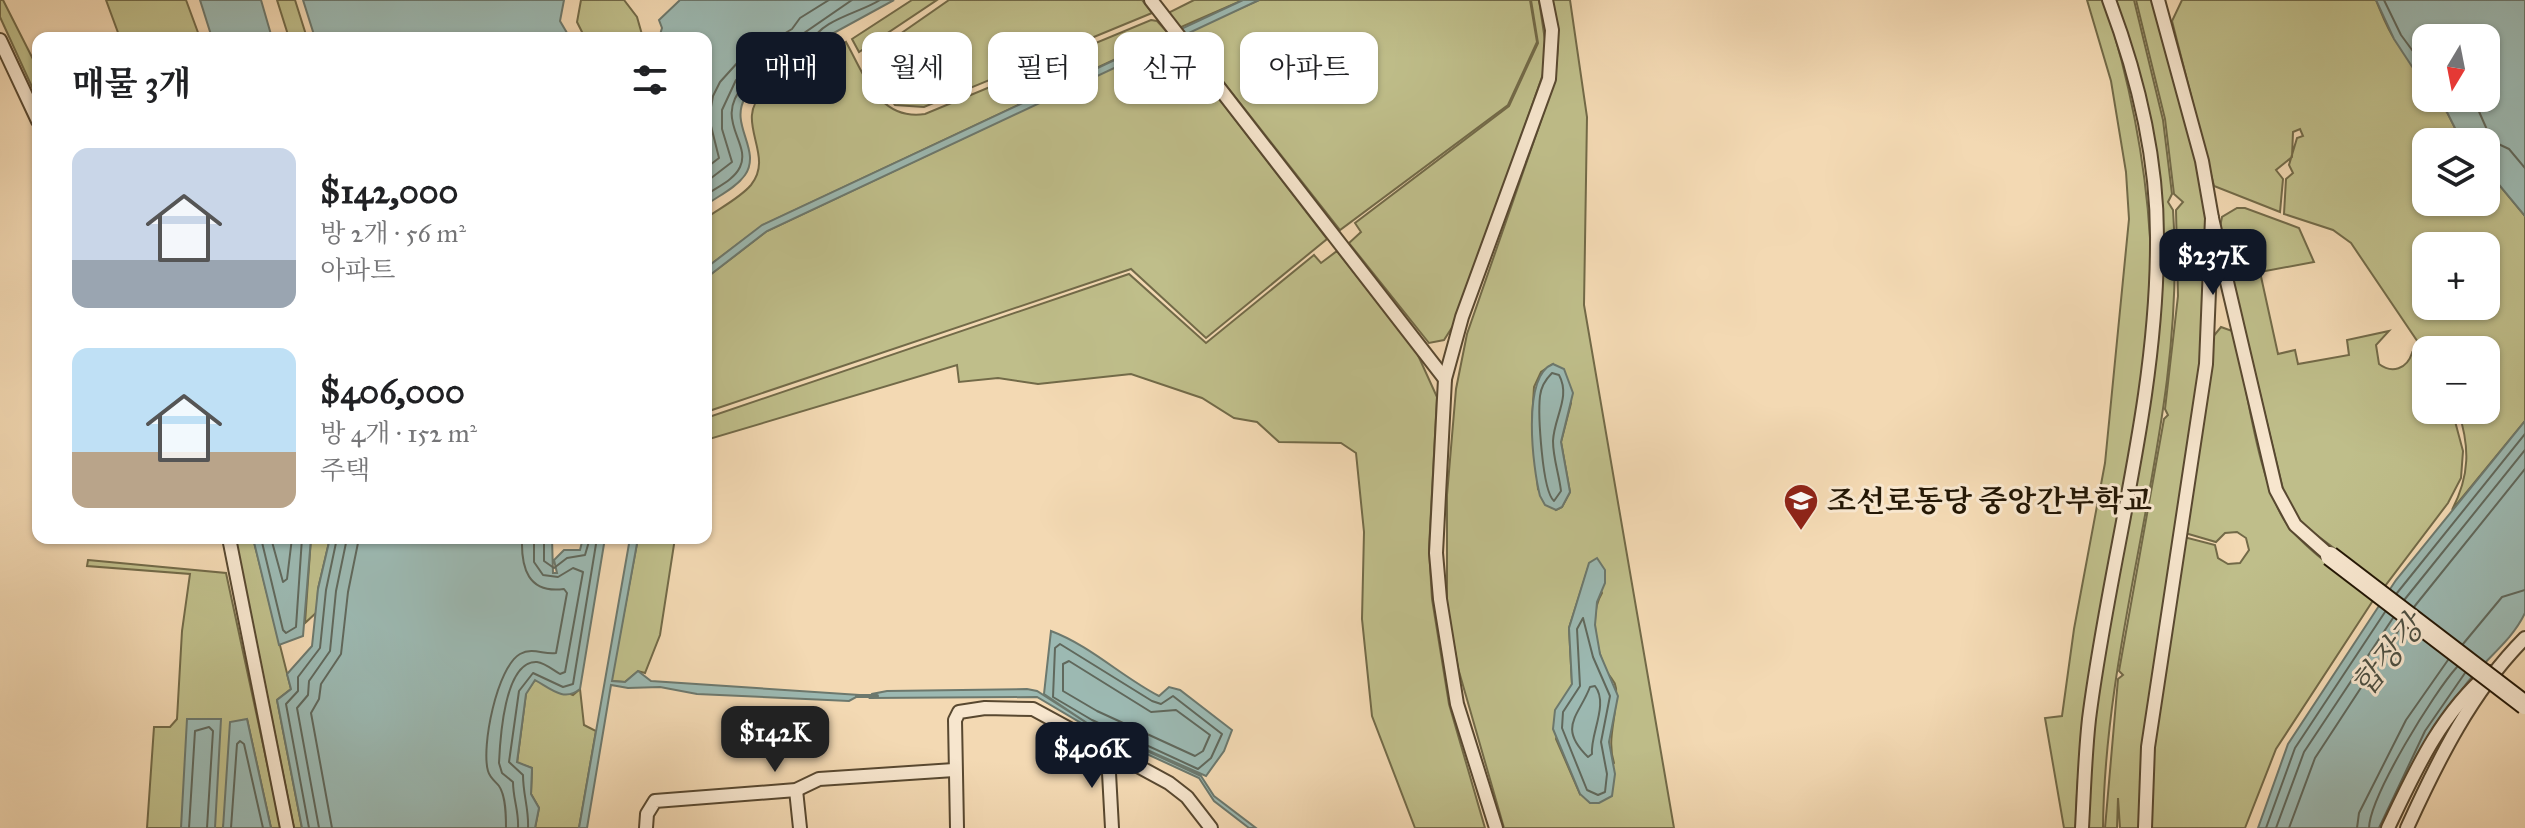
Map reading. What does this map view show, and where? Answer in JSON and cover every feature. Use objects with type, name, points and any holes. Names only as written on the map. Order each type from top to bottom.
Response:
[{"type":"street","points":[[1151,0],[1445,379]]},
{"type":"street","points":[[1496,828],[1457,704],[1440,599],[1436,553],[1445,379],[1462,317],[1549,79],[1552,30],[1546,0]]},
{"type":"street","points":[[2082,828],[2089,718],[2145,391],[2157,243],[2152,172],[2138,88],[2109,0]]},
{"type":"street","points":[[2158,0],[2202,161],[2212,218],[2276,490],[2295,525],[2330,556],[2525,705]]},
{"type":"street","points":[[0,40],[32,108]]},
{"type":"street","points":[[2145,828],[2148,747],[2201,404],[2210,322],[2212,218]]},
{"type":"street","points":[[2210,322],[2236,319]]},
{"type":"street","points":[[230,544],[287,828]]},
{"type":"street","points":[[2388,828],[2436,734],[2468,690],[2525,638]]},
{"type":"street","points":[[2407,828],[2450,741],[2499,664]]},
{"type":"street","points":[[957,828],[954,770],[955,720],[959,712],[971,709],[1033,709],[1169,783],[1187,797],[1211,828]]},
{"type":"street","points":[[2436,734],[2450,741]]},
{"type":"street","points":[[1099,745],[1109,773],[1112,828]]},
{"type":"street","points":[[646,828],[650,805],[655,801],[796,790],[819,779],[954,770]]},
{"type":"street","points":[[796,790],[800,828]]},
{"type":"shaded area","points":[[0,0],[3,0],[32,57],[32,87],[0,17]]},
{"type":"shaded area","points":[[106,0],[186,0],[198,32],[118,32]]},
{"type":"shaded area","points":[[277,0],[295,0],[305,32],[287,32]]},
{"type":"shaded area","points":[[581,0],[624,0],[637,17],[641,32],[582,32],[577,22]]},
{"type":"shaded area","points":[[912,0],[937,0],[889,32],[863,32]]},
{"type":"shaded area","points":[[949,0],[1142,0],[1152,13],[1098,35],[1098,32],[988,32],[988,81],[972,87],[972,32],[903,32]]},
{"type":"shaded area","points":[[1194,0],[1243,0],[1179,28],[1168,13]]},
{"type":"shaded area","points":[[1259,0],[1530,0],[1537,42],[1508,105],[1340,230],[1241,104],[1378,104],[1378,32],[1240,32],[1240,103],[1224,83],[1224,32],[1187,32]]},
{"type":"shaded area","points":[[1531,0],[1539,0],[1546,47],[1543,74],[1458,318],[1444,340],[1429,343],[1349,243],[1361,232],[1355,223],[1509,106],[1538,43]]},
{"type":"shaded area","points":[[1552,0],[1570,0],[1587,117],[1584,305],[1674,828],[1504,828],[1458,668],[1447,606],[1447,495],[1456,389],[1467,334],[1555,80],[1558,46]],"holes":[[[1553,364],[1571,403],[1561,442],[1570,492],[1562,507],[1556,510],[1538,489],[1532,420],[1534,387],[1541,372]],[[1588,568],[1602,593],[1596,611],[1597,643],[1616,688],[1611,745],[1614,763],[1580,794],[1556,739],[1572,684],[1569,628]]]},
{"type":"shaded area","points":[[2087,0],[2104,0],[2128,88],[2144,177],[2151,282],[2144,372],[2086,710],[2076,828],[2064,828],[2045,718],[2062,716],[2074,629],[2105,463],[2129,219],[2126,172],[2111,81]]},
{"type":"shaded area","points":[[2113,0],[2134,0],[2163,120],[2172,194],[2168,202],[2173,210],[2174,288],[2169,365],[2158,442],[2117,673],[2107,750],[2103,828],[2086,828],[2094,716],[2149,391],[2153,173]]},
{"type":"shaded area","points":[[2136,0],[2154,0],[2197,165],[2207,218],[2203,364],[2141,828],[2120,828],[2118,798],[2117,828],[2105,828],[2118,679],[2123,675],[2119,671],[2164,419],[2168,415],[2165,409],[2178,296],[2176,210],[2183,202],[2174,194],[2165,119]]},
{"type":"shaded area","points":[[2182,0],[2376,0],[2390,32],[2412,64],[2412,112],[2447,112],[2455,128],[2412,128],[2412,216],[2500,216],[2500,186],[2525,216],[2525,421],[2452,510],[2465,473],[2466,449],[2462,424],[2500,424],[2500,336],[2414,336],[2351,243],[2333,230],[2284,214],[2286,179],[2293,173],[2289,165],[2291,158],[2276,170],[2283,179],[2280,212],[2214,186],[2172,21]],"holes":[[[2300,129],[2303,136],[2297,138],[2292,155],[2293,132]]]},
{"type":"shaded area","points":[[1151,20],[1157,21],[1167,32],[1122,32]]},
{"type":"shaded area","points":[[862,32],[862,50],[859,52],[852,39]]},
{"type":"shaded area","points":[[1114,35],[1114,60],[1098,67],[1098,42]]},
{"type":"shaded area","points":[[846,42],[862,72],[862,104],[887,104],[909,114],[925,114],[949,104],[972,104],[972,94],[988,88],[988,104],[1020,104],[763,225],[712,263],[712,214],[746,190],[757,173],[758,150],[752,126],[755,104],[846,104]]},
{"type":"shaded area","points":[[1114,67],[1114,104],[1223,104],[1327,239],[1206,338],[1131,269],[712,410],[712,273],[767,231],[1036,104],[1098,104],[1098,74]]},
{"type":"shaded area","points":[[894,104],[931,104],[924,107]]},
{"type":"shaded area","points":[[2237,208],[2245,208],[2299,228],[2314,262],[2260,272],[2278,354],[2295,350],[2298,364],[2349,355],[2347,340],[2389,331],[2376,345],[2379,364],[2389,369],[2398,368],[2407,363],[2412,353],[2412,424],[2456,424],[2463,451],[2461,478],[2448,503],[2385,586],[2303,525],[2285,498],[2220,227],[2222,217]]},
{"type":"shaded area","points":[[1337,251],[1417,353],[1437,397],[1429,549],[1432,599],[1449,704],[1485,828],[1415,828],[1372,716],[1362,619],[1364,532],[1356,453],[1341,443],[1279,442],[1257,422],[1234,418],[1202,398],[1131,374],[1038,384],[998,378],[959,382],[957,365],[712,438],[712,416],[1129,274],[1206,343],[1314,255],[1321,263]]},
{"type":"shaded area","points":[[2221,327],[2235,332],[2263,466],[2281,515],[2312,550],[2374,599],[2276,749],[2245,828],[2149,828],[2153,746],[2184,537],[2215,545],[2218,558],[2228,564],[2240,563],[2249,550],[2246,538],[2237,532],[2225,533],[2216,542],[2185,533],[2212,338]]},
{"type":"shaded area","points":[[236,544],[255,544],[291,689],[277,700],[302,828],[294,828]]},
{"type":"shaded area","points":[[311,544],[329,544],[318,589],[317,612],[305,623]]},
{"type":"shaded area","points":[[637,544],[674,544],[660,635],[645,673],[638,671],[625,682],[611,681]]},
{"type":"shaded area","points":[[88,560],[226,573],[281,828],[271,828],[247,719],[223,828],[147,828],[154,727],[170,727],[177,719],[182,631],[190,574],[87,566]]},
{"type":"shaded area","points":[[535,680],[573,695],[580,689],[584,725],[596,731],[579,828],[535,828],[539,808],[531,794],[532,768],[517,763],[526,693]]},
{"type":"water","points":[[200,0],[261,0],[270,32],[210,32]]},
{"type":"water","points":[[303,0],[564,0],[560,21],[566,32],[313,32]]},
{"type":"water","points":[[680,0],[894,0],[835,32],[736,32],[736,104],[743,104],[742,128],[750,156],[749,166],[737,184],[712,201],[712,32],[661,32],[659,20]]},
{"type":"water","points":[[1243,0],[1259,0],[1191,32],[1175,32]]},
{"type":"water","points":[[2376,0],[2525,0],[2525,216],[2500,186],[2500,128],[2455,128],[2447,112],[2500,112],[2500,24],[2412,24],[2412,67],[2394,39]]},
{"type":"water","points":[[1114,60],[1114,68],[1098,76],[1098,68]]},
{"type":"water","points":[[1021,104],[1037,104],[767,231],[712,273],[712,263],[762,225]]},
{"type":"water","points":[[1553,364],[1564,369],[1573,393],[1561,442],[1570,492],[1562,507],[1556,510],[1545,505],[1540,496],[1532,424],[1536,386],[1543,372]]},
{"type":"water","name":"합장강","points":[[2525,421],[2525,613],[2519,624],[2471,678],[2452,705],[2385,828],[2258,828],[2288,744],[2396,580]]},
{"type":"water","points":[[254,544],[311,544],[303,636],[279,645]]},
{"type":"water","points":[[329,544],[552,544],[553,573],[557,573],[554,560],[564,550],[580,550],[582,544],[604,544],[580,689],[563,694],[535,680],[526,694],[517,762],[532,768],[531,794],[539,808],[535,828],[302,828],[277,700],[291,689],[287,674],[312,646],[318,589]]},
{"type":"water","points":[[629,544],[637,544],[612,681],[625,682],[638,671],[651,681],[860,695],[849,701],[697,694],[660,687],[611,685],[587,828],[579,828]]},
{"type":"water","points":[[1597,558],[1605,570],[1605,583],[1597,602],[1595,625],[1600,654],[1618,696],[1609,742],[1615,774],[1612,796],[1599,803],[1590,803],[1580,794],[1553,729],[1555,710],[1572,684],[1569,628],[1589,563]]},
{"type":"water","points":[[1051,631],[1080,645],[1159,696],[1169,687],[1180,690],[1232,730],[1224,751],[1206,776],[1093,726],[1201,776],[1214,796],[1256,828],[1249,828],[1214,801],[1199,778],[1088,727],[1037,697],[870,698],[872,694],[887,691],[1027,689],[1037,691],[1090,725],[1044,694]]},
{"type":"water","points":[[187,719],[221,719],[215,828],[181,828]]},
{"type":"water","points":[[247,719],[271,828],[223,828],[230,722]]},
{"type":"waterway","points":[[857,696],[877,696]]},
{"type":"place","name":"조선로동당 중앙간부학교","points":[[1801,532]]}]
